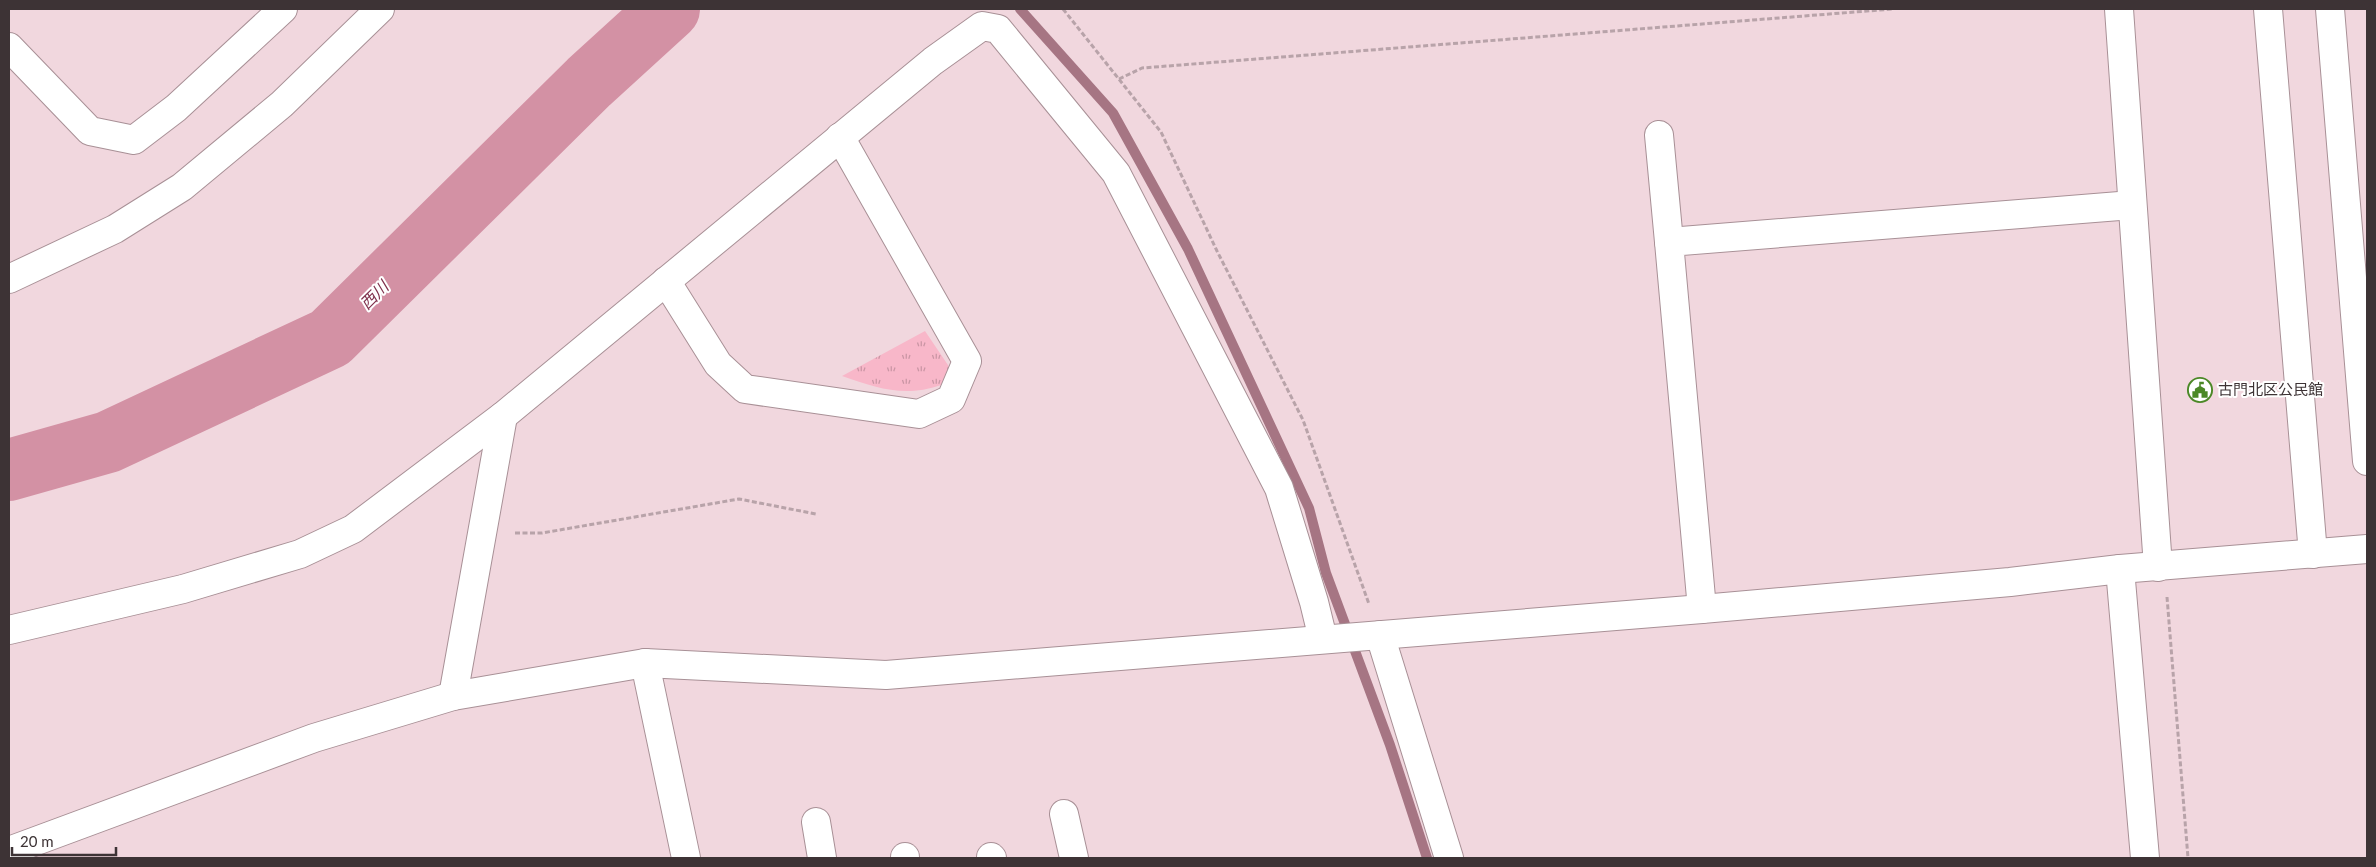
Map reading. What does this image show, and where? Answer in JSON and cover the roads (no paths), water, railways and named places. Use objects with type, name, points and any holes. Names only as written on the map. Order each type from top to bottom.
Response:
[{"type":"street","points":[[9,47],[90,131],[134,140],[176,108],[283,9]]},
{"type":"street","points":[[9,279],[115,229],[182,187],[282,104],[380,9]]},
{"type":"street","points":[[2119,9],[2158,567]]},
{"type":"street","points":[[2268,9],[2313,554]]},
{"type":"street","points":[[2330,9],[2367,460]]},
{"type":"street","points":[[9,630],[183,589],[300,554],[353,529],[503,416],[933,61],[982,26],[998,29],[1116,172],[1279,488],[1314,602],[1323,639]]},
{"type":"street","points":[[1659,135],[1702,609]]},
{"type":"street","points":[[666,281],[718,364],[745,389],[919,414],[951,398],[967,360],[840,137]]},
{"type":"street","points":[[1669,242],[2132,205]]},
{"type":"street","points":[[453,696],[503,416]]},
{"type":"street","points":[[9,851],[314,738],[453,696],[645,663],[886,675],[1702,609],[2010,582],[2120,569],[2367,549]]},
{"type":"street","points":[[2120,569],[2145,858]]},
{"type":"street","points":[[1380,635],[1449,858]]},
{"type":"street","points":[[645,663],[686,858]]},
{"type":"street","points":[[1064,814],[1074,858]]},
{"type":"street","points":[[816,822],[822,858]]},
{"type":"waterway","name":"西川","points":[[9,470],[108,442],[330,338],[589,82],[669,9]]},
{"type":"waterway","points":[[1020,9],[1113,113],[1188,249],[1309,508],[1326,573],[1390,745],[1427,858]]},
{"type":"place","name":"古門北区公民館","points":[[2200,390]]}]
